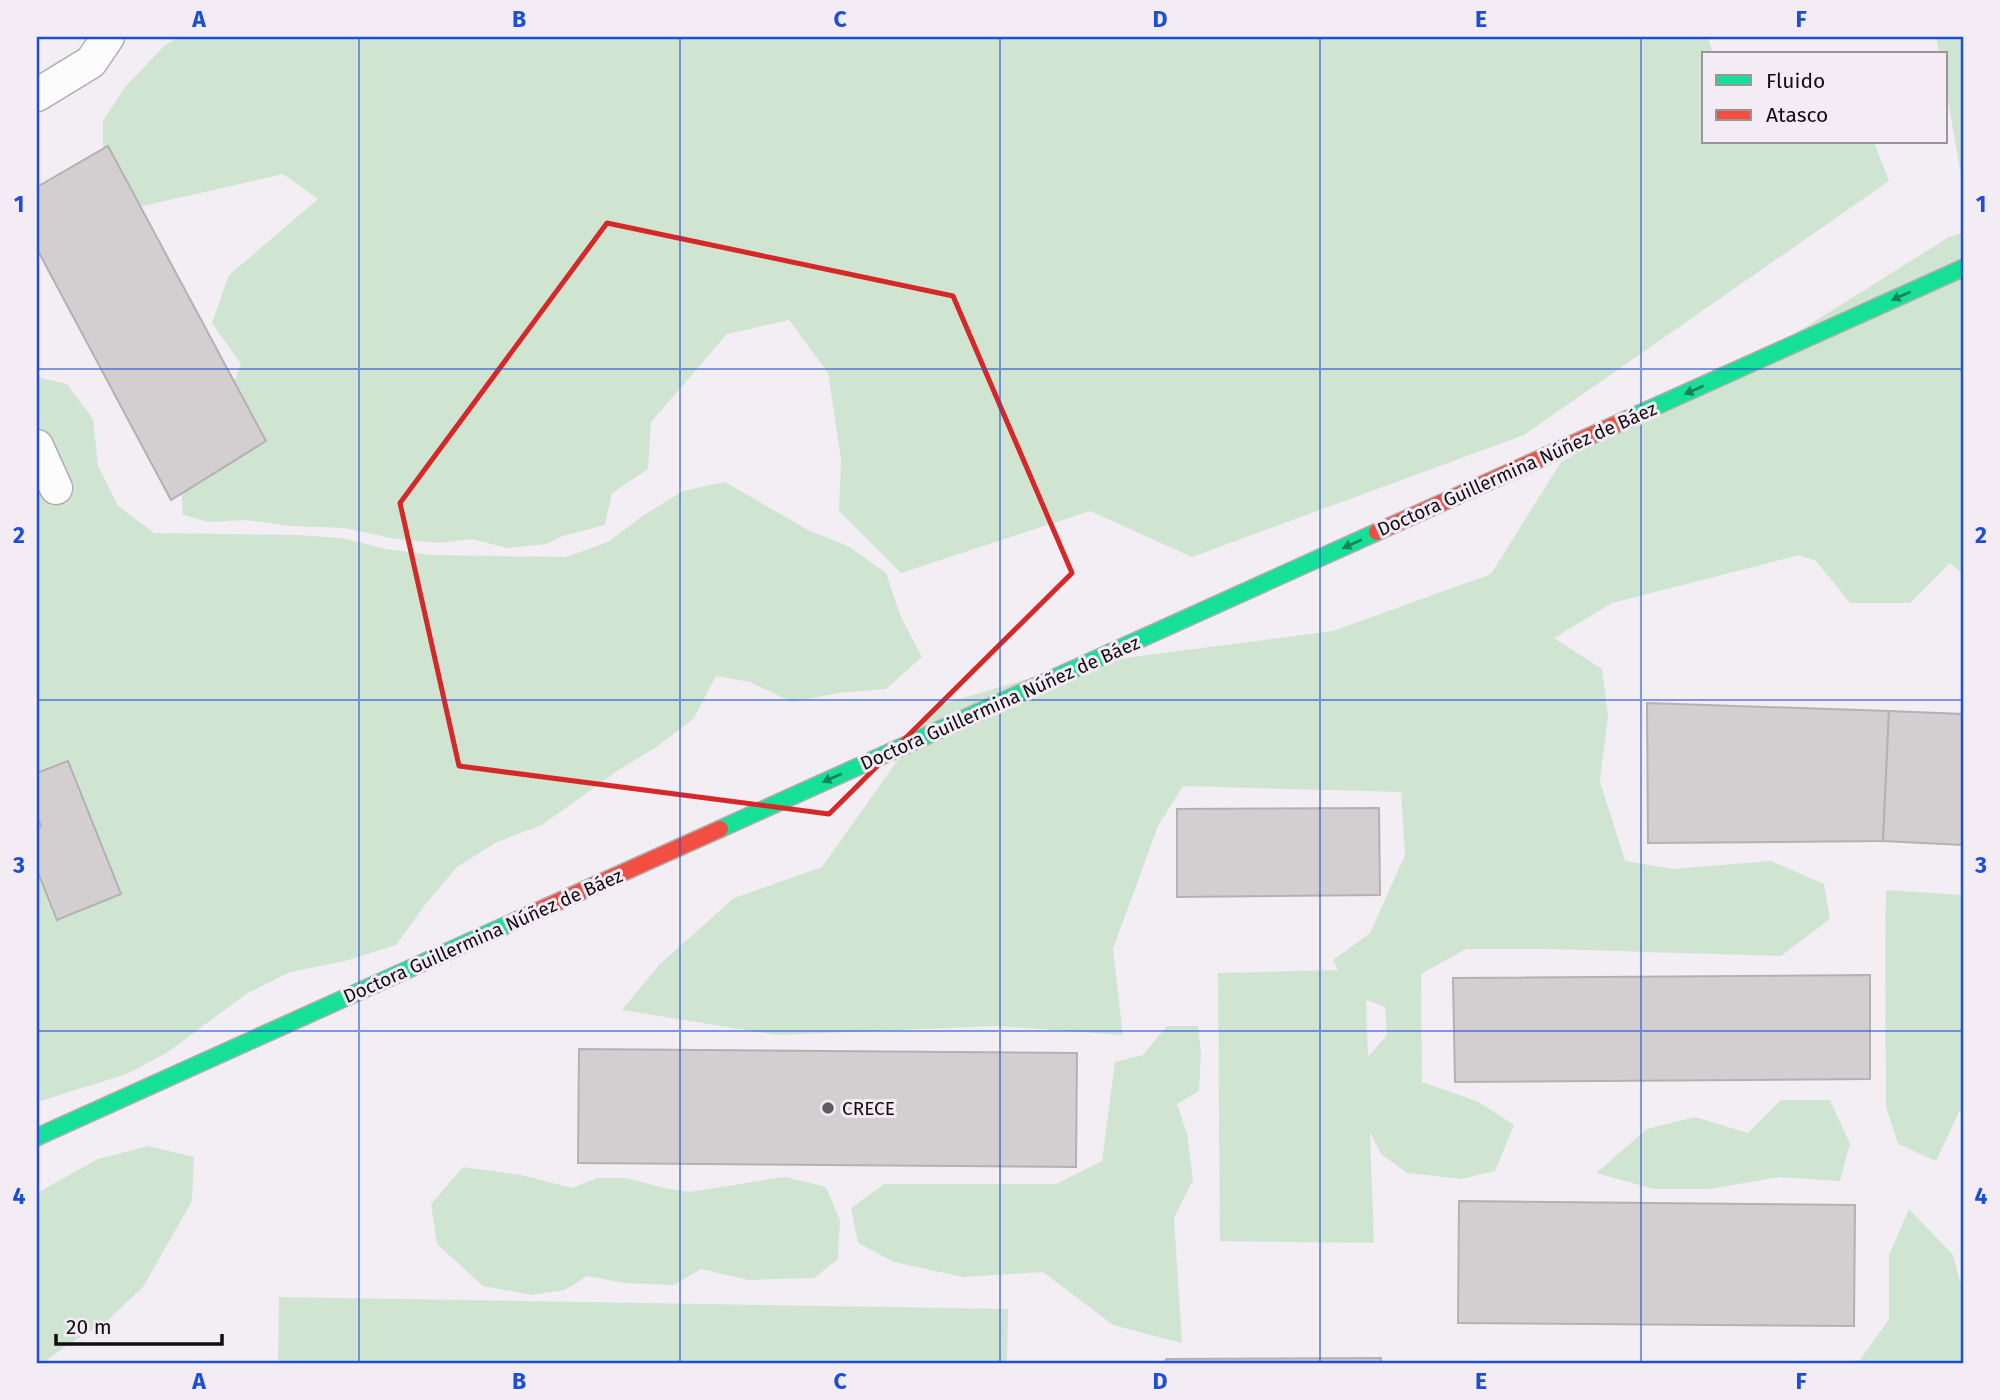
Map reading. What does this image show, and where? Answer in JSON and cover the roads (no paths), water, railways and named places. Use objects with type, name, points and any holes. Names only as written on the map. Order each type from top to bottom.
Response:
[{"type":"street","name":"Doctora Guillermina Núñez de Báez","points":[[37,1137],[1963,268]]},
{"type":"lane","points":[[37,95],[91,62],[108,37]]},
{"type":"lane","points":[[37,446],[56,488]]},
{"type":"place","name":"CRECE","points":[[828,1108]]}]
